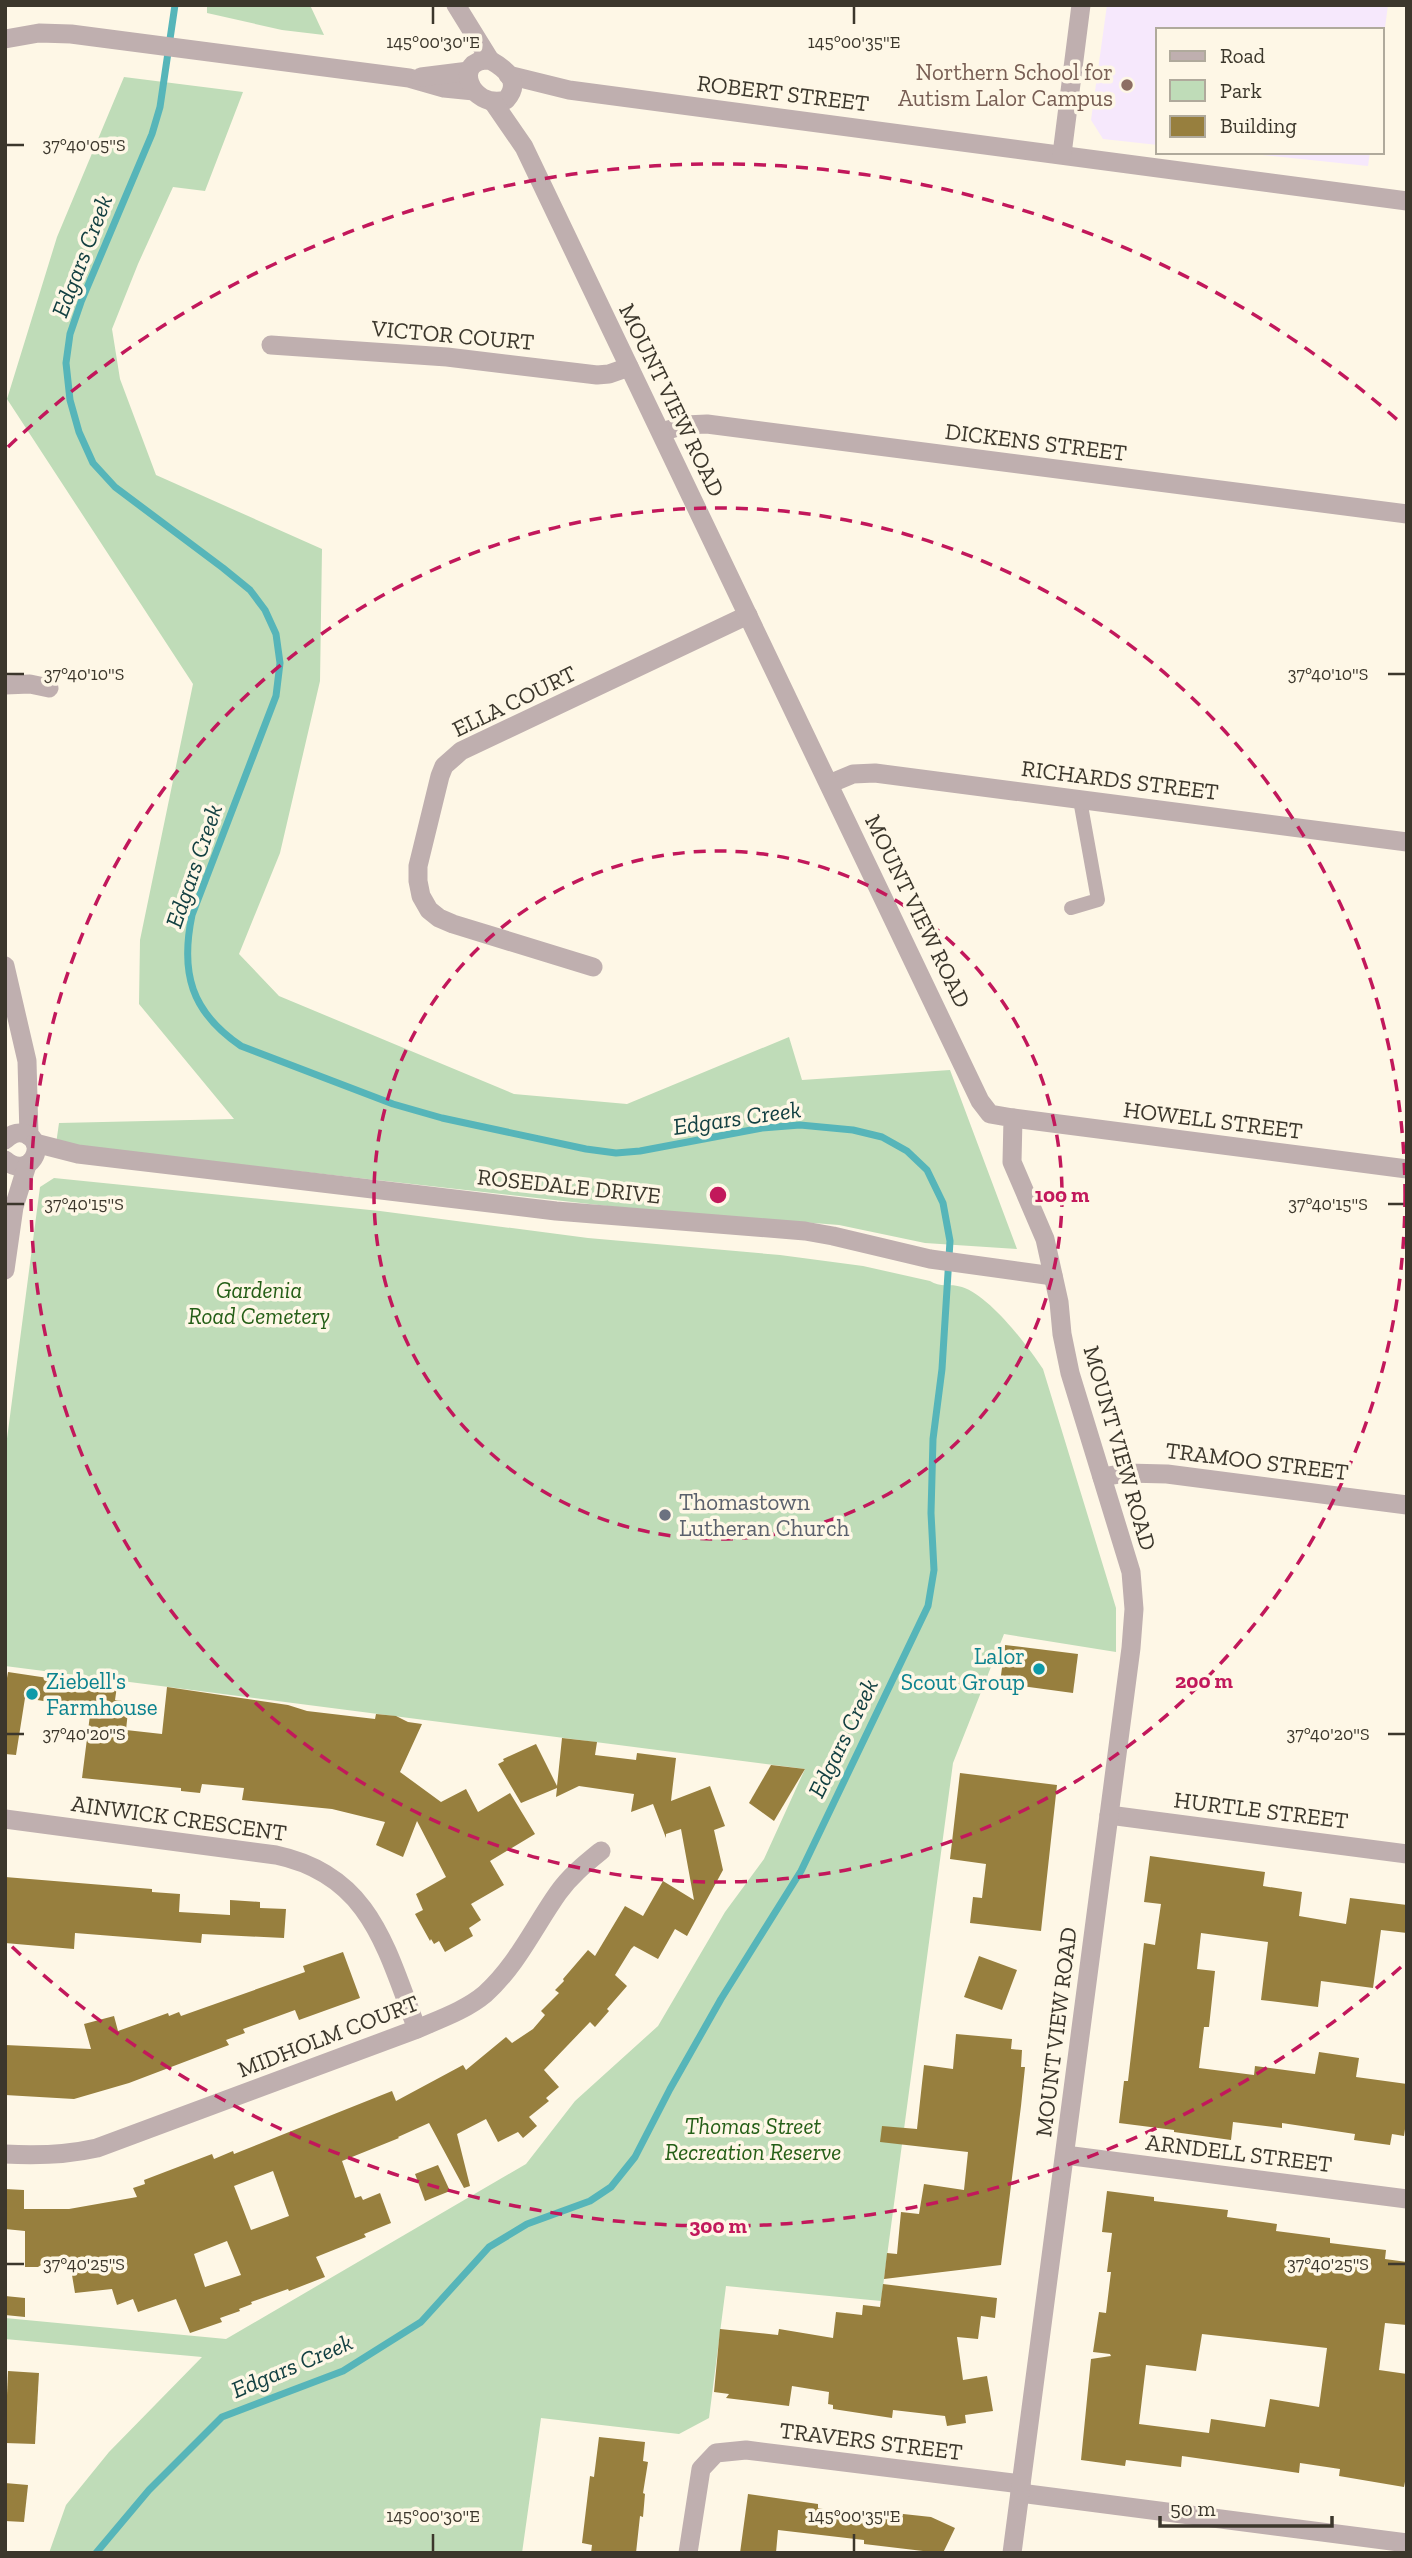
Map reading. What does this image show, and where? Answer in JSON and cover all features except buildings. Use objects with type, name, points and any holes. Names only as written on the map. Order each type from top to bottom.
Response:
[{"type":"street","points":[[1062,154],[1081,5]]},
{"type":"street","points":[[459,11],[477,65],[506,91]]},
{"type":"street","points":[[5,39],[39,33],[71,34],[409,78],[444,88],[506,91]]},
{"type":"street","points":[[409,78],[477,65]]},
{"type":"street","points":[[474,91],[469,85],[477,65]]},
{"type":"street","name":"ROBERT STREET","points":[[506,91],[569,90],[1407,201]]},
{"type":"street","name":"MOUNT VIEW ROAD","points":[[506,91],[524,147],[981,1101],[990,1114],[1013,1118],[1012,1162],[1045,1240],[1070,1373],[1131,1572],[1134,1609],[1131,1648],[1012,2553]]},
{"type":"street","name":"VICTOR COURT","points":[[271,345],[447,357],[597,375],[629,367]]},
{"type":"street","name":"DICKENS STREET","points":[[661,432],[685,425],[707,424],[1407,514]]},
{"type":"street","name":"ELLA COURT","points":[[593,967],[453,924],[429,910],[421,896],[418,866],[444,766],[461,751],[748,615]]},
{"type":"street","points":[[5,685],[30,684],[49,688]]},
{"type":"street","name":"RICHARDS STREET","points":[[830,784],[853,775],[875,773],[1407,842]]},
{"type":"street","points":[[5,966],[27,1061],[27,1099],[5,1270]]},
{"type":"street","name":"HOWELL STREET","points":[[1013,1118],[1407,1169]]},
{"type":"street","name":"ROSEDALE DRIVE","points":[[19,1150],[78,1154],[569,1213],[805,1231],[930,1259],[1053,1276]]},
{"type":"street","name":"TRAMOO STREET","points":[[1102,1477],[1126,1473],[1167,1474],[1407,1505]]},
{"type":"street","name":"HURTLE STREET","points":[[1109,1815],[1407,1854]]},
{"type":"street","name":"AINWICK CRESCENT","points":[[5,1819],[276,1855],[296,1859],[316,1868],[339,1881],[373,1921],[417,2029]]},
{"type":"street","name":"MIDHOLM COURT","points":[[5,2154],[67,2155],[97,2148],[417,2029],[461,2009],[482,1996],[500,1979],[523,1950],[558,1892],[577,1870],[601,1851]]},
{"type":"street","name":"ARNDELL STREET","points":[[1065,2155],[1407,2199]]},
{"type":"street","name":"TRAVERS STREET","points":[[688,2553],[701,2469],[716,2453],[746,2451],[1407,2543]]},
{"type":"lane","points":[[1071,908],[1098,900],[1080,800]]},
{"type":"shaded area","name":"Northern School for Autism Lalor Campus","points":[[1107,5],[1388,5],[1384,35],[1384,28],[1156,28],[1156,145],[1103,139],[1091,120]]},
{"type":"shaded area","points":[[1253,154],[1370,154],[1368,166]]},
{"type":"green space","points":[[207,5],[310,5],[324,35],[282,30],[207,13]]},
{"type":"green space","points":[[124,77],[243,92],[205,191],[173,187],[112,329],[120,379],[156,475],[322,549],[320,681],[280,853],[239,954],[279,996],[514,1094],[627,1104],[789,1037],[802,1080],[950,1070],[1017,1249],[925,1243],[839,1225],[634,1209],[56,1144],[59,1123],[234,1119],[139,1004],[140,940],[193,684],[7,399],[57,237]]},
{"type":"green space","points":[[54,1178],[380,1211],[588,1238],[780,1255],[863,1266],[938,1284],[958,1286],[973,1292],[1007,1322],[1043,1369],[1116,1608],[1116,1652],[1004,1634],[953,1763],[881,2301],[726,2286],[709,2418],[679,2434],[541,2418],[522,2553],[49,2553],[66,2505],[109,2452],[202,2357],[5,2339],[5,2318],[226,2339],[526,2164],[575,2101],[658,2026],[725,1912],[764,1859],[805,1769],[5,1666],[5,1454],[40,1187]]},
{"type":"waterway","name":"Edgars Creek","points":[[96,2553],[149,2490],[222,2417],[343,2371],[421,2322],[489,2247],[527,2224],[590,2201],[611,2187],[635,2157],[721,1999],[801,1871],[928,1606],[934,1570],[931,1513],[933,1439],[942,1369],[950,1241],[943,1203],[927,1170],[907,1151],[882,1137],[853,1130],[800,1125],[762,1128],[640,1151],[616,1153],[586,1149],[442,1118],[393,1104],[241,1046],[224,1033],[200,1005],[189,973],[192,915],[276,696],[280,663],[276,634],[265,610],[250,590],[115,487],[93,463],[79,432],[70,400],[66,363],[70,334],[81,302],[152,134],[160,107],[175,5]]},
{"type":"place","name":"Northern School for Autism Lalor Campus","points":[[1127,85]]},
{"type":"place","name":"Thomastown Lutheran Church","points":[[665,1515]]},
{"type":"place","name":"Lalor Scout Group","points":[[1039,1669]]},
{"type":"place","name":"Ziebell's Farmhouse","points":[[32,1694]]},
{"type":"park label","name":"Gardenia Road Cemetery","points":[[259,1303]]},
{"type":"park label","name":"Thomas Street Recreation Reserve","points":[[753,2139]]}]
